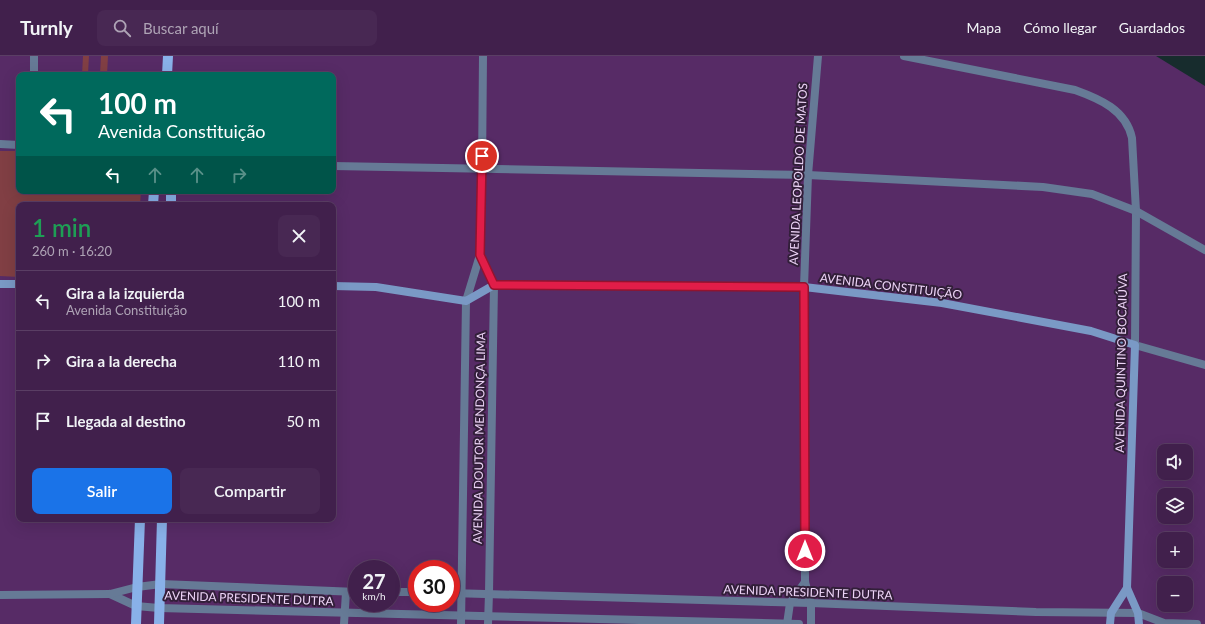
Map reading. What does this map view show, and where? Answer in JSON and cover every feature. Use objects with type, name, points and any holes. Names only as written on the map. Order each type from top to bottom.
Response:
[{"type":"main road","points":[[167,72],[168,56]]},
{"type":"main road","points":[[136,624],[140,522]]},
{"type":"main road","points":[[158,624],[161,584],[162,522]]},
{"type":"street","points":[[34,56],[34,72]]},
{"type":"street","name":"AVENIDA DOUTOR MENDONÇA LIMA","points":[[461,624],[466,301],[480,255],[483,56]]},
{"type":"street","name":"AVENIDA LEOPOLDO DE MATOS","points":[[811,624],[811,603],[805,582],[804,287],[808,175],[818,56]]},
{"type":"street","name":"AVENIDA QUINTINO BOCAIÚVA","points":[[904,56],[1076,90],[1096,98],[1114,109],[1130,129],[1132,138],[1136,211],[1135,345],[1127,588],[1138,614],[1139,624]]},
{"type":"street","points":[[0,144],[16,145]]},
{"type":"street","points":[[336,166],[808,175],[1043,187],[1092,194],[1136,211],[1205,250]]},
{"type":"street","name":"AVENIDA DOUTOR MENDONÇA LIMA","points":[[480,255],[494,285],[488,620]]},
{"type":"street","points":[[0,284],[16,284]]},
{"type":"street","points":[[336,286],[376,287],[466,301],[494,285]]},
{"type":"street","name":"AVENIDA CONSTITUIÇÃO","points":[[494,285],[804,287],[942,303],[1091,331],[1205,365]]},
{"type":"street","points":[[787,624],[790,603],[805,582]]},
{"type":"street","name":"AVENIDA PRESIDENTE DUTRA","points":[[0,595],[110,594],[137,587],[161,584],[346,592]]},
{"type":"street","points":[[1110,624],[1111,613],[1127,588]]},
{"type":"street","points":[[344,624],[346,592]]},
{"type":"street","name":"AVENIDA PRESIDENTE DUTRA","points":[[461,593],[1138,614],[1162,623],[1197,624]]},
{"type":"street","name":"AVENIDA PRESIDENTE DUTRA","points":[[110,594],[136,606],[159,608],[461,615],[488,620],[799,624]]},
{"type":"shaded area","points":[[83,56],[89,56],[88,72],[82,72]]},
{"type":"shaded area","points":[[101,56],[108,56],[107,72],[100,72]]},
{"type":"shaded area","points":[[1156,56],[1205,56],[1205,86]]},
{"type":"shaded area","points":[[0,151],[16,151],[16,194],[141,194],[140,202],[16,202],[16,277],[0,276]]},
{"type":"route","points":[[482,156],[480,255],[494,285],[804,287],[805,551]]}]
